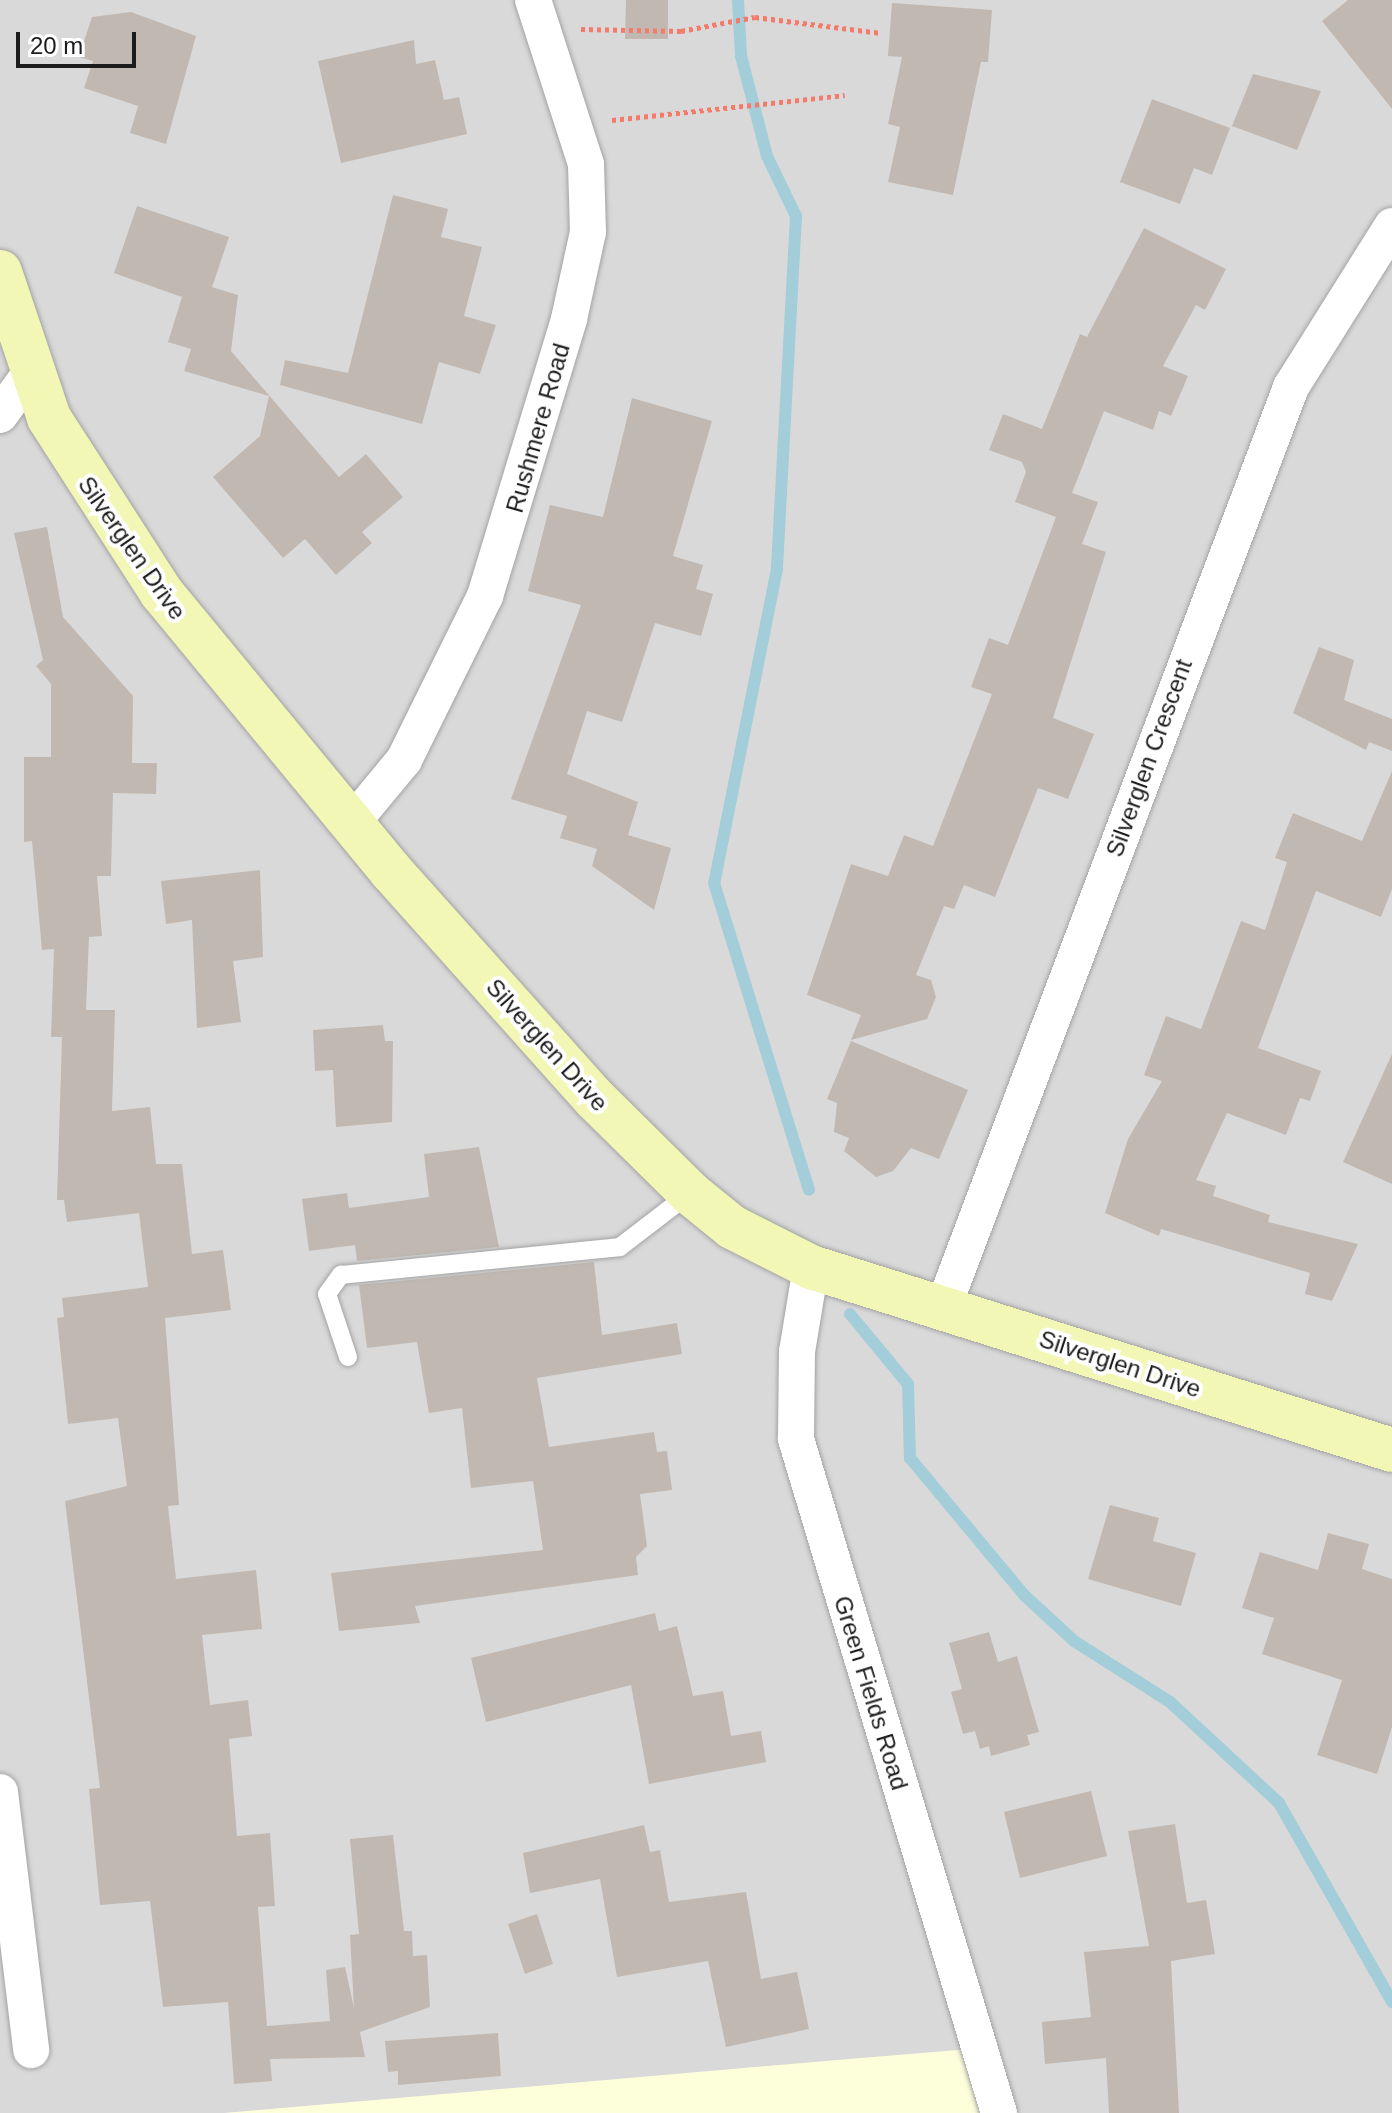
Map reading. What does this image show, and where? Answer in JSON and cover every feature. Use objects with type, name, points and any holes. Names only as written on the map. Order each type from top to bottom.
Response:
[{"type":"street","name":"Rushmere Road","points":[[351,824],[404,760],[437,702],[517,502],[588,232],[576,124],[539,15]]},
{"type":"street","name":"Silverglen Crescent","points":[[943,1308],[1291,387],[1392,226]]},
{"type":"street","name":"Silverglen Drive","points":[[0,272],[29,375],[112,525],[351,824],[594,1098],[690,1193],[732,1227],[811,1267],[1392,1450]]},
{"type":"street","points":[[0,415],[29,375]]},
{"type":"street","name":"Green Fields Road","points":[[811,1267],[797,1352],[796,1439],[999,2113]]},
{"type":"street","points":[[0,1792],[31,2050]]},
{"type":"lane","points":[[348,1357],[327,1294],[341,1275],[620,1247],[690,1193]]},
{"type":"path","points":[[539,15],[681,31],[755,17],[814,22],[881,33]]},
{"type":"path","points":[[576,124],[845,95]]},
{"type":"shaded area","points":[[0,0],[1392,0],[1392,2113],[1000,2113],[982,2049],[225,2113],[0,2113]]},
{"type":"shaded area","points":[[982,2048],[1000,2113],[225,2113],[837,2060]]},
{"type":"building","points":[[626,0],[668,0],[668,39],[625,39]]},
{"type":"building","points":[[1348,0],[1392,0],[1392,109],[1322,21]]},
{"type":"building","points":[[892,3],[992,10],[988,62],[981,62],[953,195],[888,182],[900,127],[888,124],[902,57],[888,56]]},
{"type":"building","points":[[131,12],[196,36],[166,144],[130,133],[138,106],[84,88],[93,61],[79,57],[92,17]]},
{"type":"building","points":[[414,40],[416,64],[435,60],[444,100],[459,97],[467,134],[341,163],[318,61]]},
{"type":"building","points":[[1253,74],[1321,91],[1297,150],[1232,126]]},
{"type":"building","points":[[1152,99],[1230,128],[1212,175],[1194,168],[1180,204],[1120,182]]},
{"type":"building","points":[[393,195],[448,209],[441,237],[482,247],[464,316],[496,325],[480,374],[439,362],[422,424],[280,385],[285,360],[348,373]]},
{"type":"building","points":[[137,206],[229,237],[212,287],[238,295],[231,351],[339,477],[366,454],[403,497],[362,532],[372,543],[336,575],[305,539],[283,558],[213,477],[260,436],[269,396],[184,371],[191,349],[168,342],[182,297],[114,273]]},
{"type":"building","points":[[1144,228],[1226,269],[1205,310],[1196,305],[1163,366],[1188,376],[1171,416],[1159,411],[1153,430],[1104,411],[1072,493],[1098,502],[1082,544],[1106,552],[1053,718],[1094,734],[1068,799],[1038,788],[995,897],[964,885],[954,909],[944,906],[916,975],[931,980],[936,997],[927,1019],[851,1040],[861,1015],[807,995],[851,864],[888,876],[904,835],[933,846],[992,694],[971,687],[989,638],[1008,645],[1056,517],[1015,502],[1026,472],[1022,462],[989,450],[1003,414],[1042,429],[1080,334],[1087,337]]},
{"type":"building","points":[[632,398],[712,421],[673,556],[703,565],[696,589],[713,594],[701,636],[655,623],[622,722],[587,711],[567,774],[638,802],[628,835],[671,848],[654,910],[592,866],[597,849],[560,838],[567,816],[511,799],[581,605],[528,591],[550,505],[603,517]]},
{"type":"building","points":[[47,527],[63,617],[133,696],[132,763],[157,763],[156,794],[113,793],[111,876],[97,876],[102,936],[89,937],[86,1010],[115,1010],[112,1111],[150,1107],[156,1164],[182,1164],[192,1254],[223,1250],[231,1310],[165,1318],[179,1505],[168,1506],[176,1579],[256,1570],[262,1629],[202,1635],[210,1705],[248,1700],[252,1736],[229,1739],[237,1836],[270,1833],[275,1906],[258,1907],[267,2026],[330,2021],[326,1970],[345,1967],[354,2008],[350,1935],[359,1934],[350,1839],[393,1835],[404,1931],[412,1931],[413,1956],[427,1955],[430,2007],[360,2032],[365,2057],[270,2059],[272,2081],[234,2084],[228,2002],[163,2007],[150,1901],[100,1905],[89,1789],[100,1788],[65,1501],[127,1486],[118,1418],[68,1424],[57,1318],[64,1317],[62,1298],[148,1287],[139,1213],[67,1222],[64,1200],[57,1200],[62,1037],[51,1037],[54,949],[42,950],[32,841],[24,842],[24,757],[51,757],[51,684],[36,666],[43,660],[14,533]]},
{"type":"building","points":[[1319,647],[1354,660],[1344,700],[1392,719],[1392,751],[1369,742],[1366,750],[1293,713]]},
{"type":"building","points":[[1392,771],[1392,889],[1381,917],[1316,891],[1258,1048],[1321,1071],[1310,1101],[1300,1098],[1286,1135],[1227,1113],[1196,1180],[1216,1186],[1213,1196],[1270,1215],[1268,1222],[1358,1244],[1332,1301],[1305,1294],[1310,1273],[1161,1229],[1159,1236],[1105,1213],[1128,1139],[1162,1081],[1144,1075],[1166,1016],[1201,1029],[1241,921],[1265,930],[1287,862],[1275,858],[1293,813],[1362,841]]},
{"type":"building","points":[[260,870],[263,957],[233,961],[241,1022],[197,1028],[192,920],[166,924],[161,881]]},
{"type":"building","points":[[383,1025],[385,1041],[393,1041],[392,1122],[336,1127],[333,1070],[315,1071],[313,1030]]},
{"type":"building","points":[[851,1041],[968,1090],[939,1159],[911,1148],[893,1171],[876,1177],[844,1151],[849,1138],[834,1132],[837,1103],[827,1099]]},
{"type":"building","points":[[1392,1054],[1392,1184],[1343,1162]]},
{"type":"building","points":[[479,1147],[499,1247],[357,1261],[355,1245],[309,1251],[302,1199],[347,1193],[349,1208],[429,1197],[424,1154]]},
{"type":"building","points":[[594,1262],[602,1335],[677,1323],[682,1354],[537,1378],[549,1447],[654,1432],[657,1452],[667,1451],[672,1490],[640,1494],[647,1546],[636,1557],[638,1575],[415,1606],[420,1623],[339,1631],[331,1573],[543,1550],[533,1481],[471,1488],[462,1408],[429,1413],[417,1342],[367,1348],[359,1285]]},
{"type":"building","points":[[1110,1505],[1159,1518],[1153,1541],[1196,1553],[1181,1606],[1088,1579]]},
{"type":"building","points":[[1328,1533],[1369,1544],[1362,1569],[1392,1579],[1392,1727],[1377,1774],[1317,1755],[1342,1680],[1262,1654],[1274,1618],[1242,1608],[1260,1552],[1318,1570]]},
{"type":"building","points":[[655,1613],[659,1631],[677,1626],[693,1696],[723,1691],[731,1736],[761,1731],[766,1762],[649,1784],[631,1685],[486,1722],[471,1658]]},
{"type":"building","points":[[989,1632],[998,1662],[1017,1656],[1039,1732],[1027,1735],[1030,1745],[991,1756],[989,1746],[980,1749],[975,1731],[963,1734],[951,1692],[962,1689],[949,1643]]},
{"type":"building","points":[[1091,1791],[1107,1856],[1020,1878],[1004,1812]]},
{"type":"building","points":[[1175,1824],[1187,1903],[1206,1900],[1215,1954],[1171,1961],[1179,2113],[1109,2113],[1106,2058],[1045,2064],[1042,2022],[1091,2017],[1084,1952],[1149,1946],[1128,1831]]},
{"type":"building","points":[[644,1825],[650,1852],[660,1850],[669,1902],[746,1892],[761,1979],[797,1972],[809,2029],[726,2047],[708,1961],[617,1977],[600,1879],[530,1893],[523,1853]]},
{"type":"building","points":[[537,1914],[553,1964],[525,1974],[508,1924]]},
{"type":"building","points":[[498,2033],[501,2076],[398,2085],[398,2071],[388,2072],[385,2041]]},
{"type":"waterway","points":[[738,0],[741,56],[767,156],[796,216],[777,569],[714,883],[809,1190]]},
{"type":"waterway","points":[[850,1314],[908,1384],[910,1458],[1024,1595],[1074,1641],[1170,1702],[1279,1803],[1392,2002]]}]
